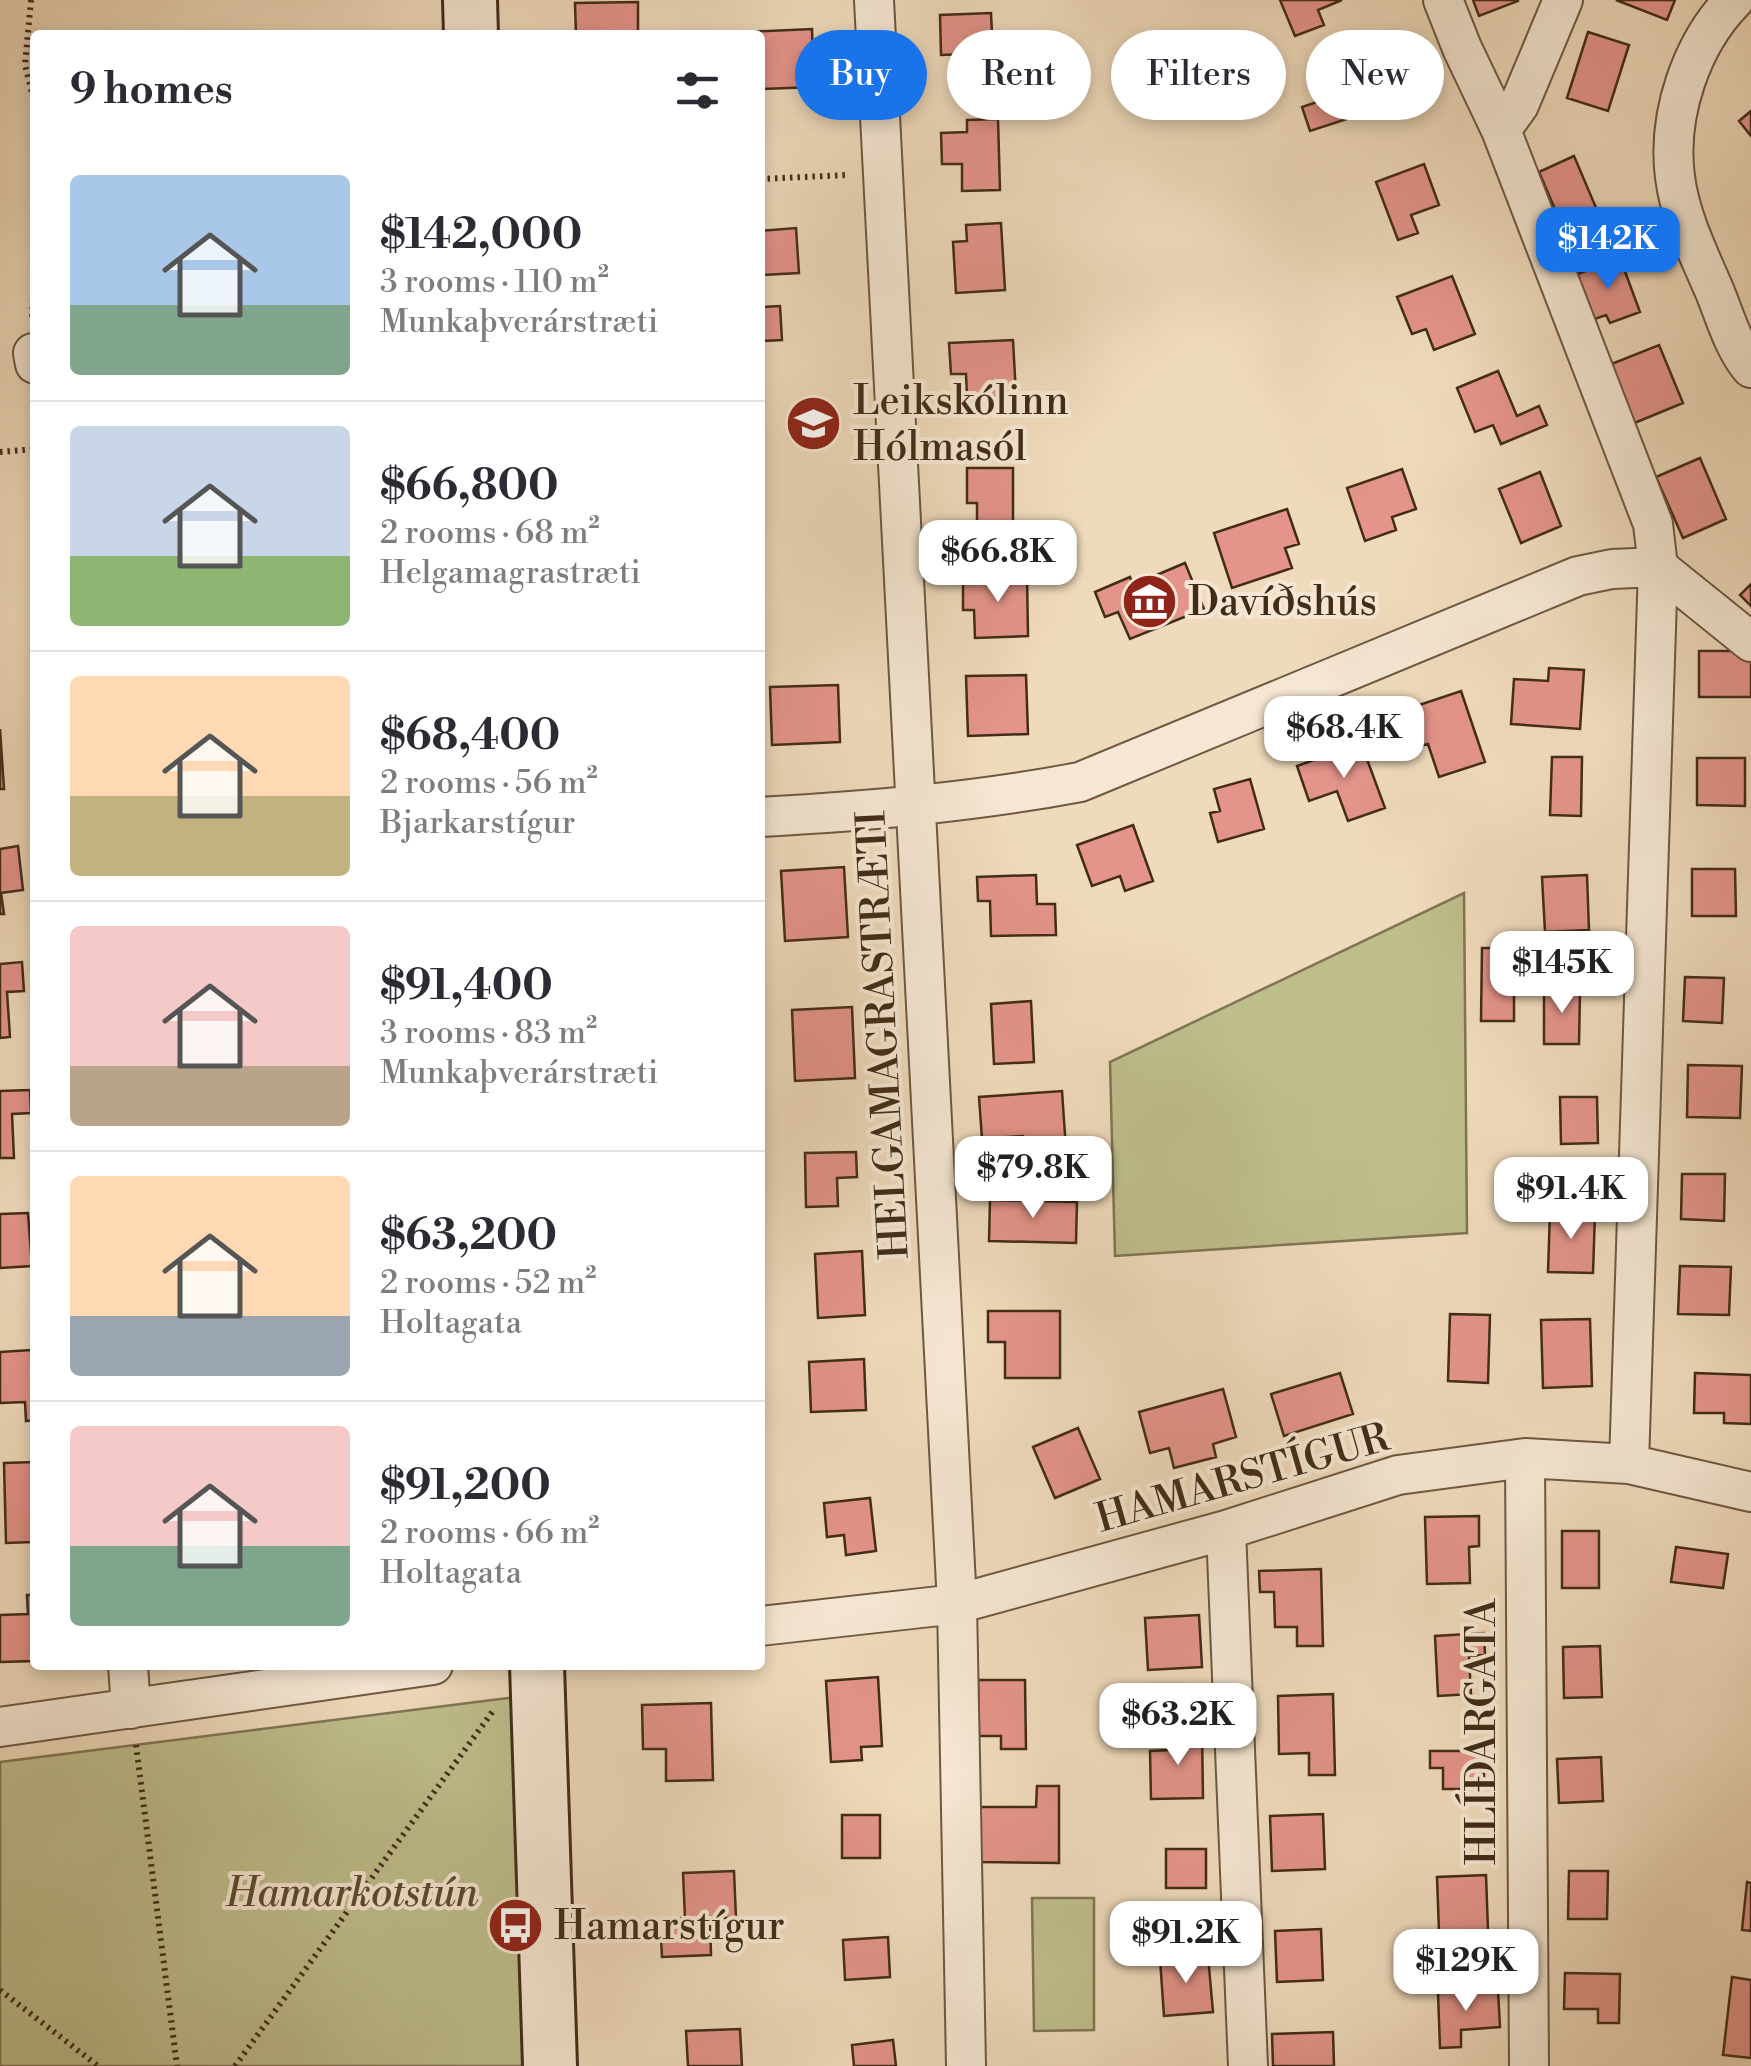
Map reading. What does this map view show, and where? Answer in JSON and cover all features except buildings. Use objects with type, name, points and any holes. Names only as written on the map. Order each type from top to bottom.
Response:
[{"type":"street","points":[[470,0],[472,30]]},
{"type":"street","name":"HELGAMAGRASTRÆTI","points":[[874,0],[957,1604],[966,2066]]},
{"type":"street","points":[[1444,0],[1501,130],[1653,524],[1658,567],[1629,1464]]},
{"type":"street","points":[[1501,130],[1520,105],[1562,0]]},
{"type":"street","points":[[1734,0],[1696,54],[1681,91],[1675,175],[1686,223],[1751,368]]},
{"type":"street","points":[[765,818],[915,808],[1080,782],[1578,576],[1612,569],[1658,567],[1751,642]]},
{"type":"street","name":"HAMARSTÍGUR","points":[[765,1625],[957,1604],[1226,1530],[1398,1475],[1525,1458],[1629,1464],[1751,1492]]},
{"type":"street","name":"HLÍÐARGATA","points":[[1525,1458],[1529,2066]]},
{"type":"street","points":[[1226,1530],[1248,2066]]},
{"type":"street","points":[[128,1670],[131,1709]]},
{"type":"street","points":[[0,1727],[400,1670]]},
{"type":"street","points":[[520,1681],[550,2066]]},
{"type":"path","points":[[30,85],[25,65],[31,0]]},
{"type":"path","points":[[765,178],[883,174]]},
{"type":"path","points":[[0,452],[30,449]]},
{"type":"path","points":[[235,2066],[520,1681]]},
{"type":"path","points":[[131,1709],[177,2066]]},
{"type":"path","points":[[0,1990],[98,2066]]},
{"type":"green space","points":[[1464,893],[1467,1233],[1115,1256],[1110,1062]]},
{"type":"green space","name":"Hamarkotstún","points":[[524,1696],[528,2066],[0,2066],[0,1762]]},
{"type":"green space","points":[[1032,1898],[1094,1898],[1094,2030],[1034,2031]]},
{"type":"place","name":"Leikskólinn Hólmasól","points":[[814,423]]},
{"type":"place","name":"Davíðshús","points":[[1149,601]]},
{"type":"place","name":"Hamarstígur","points":[[515,1925]]}]
